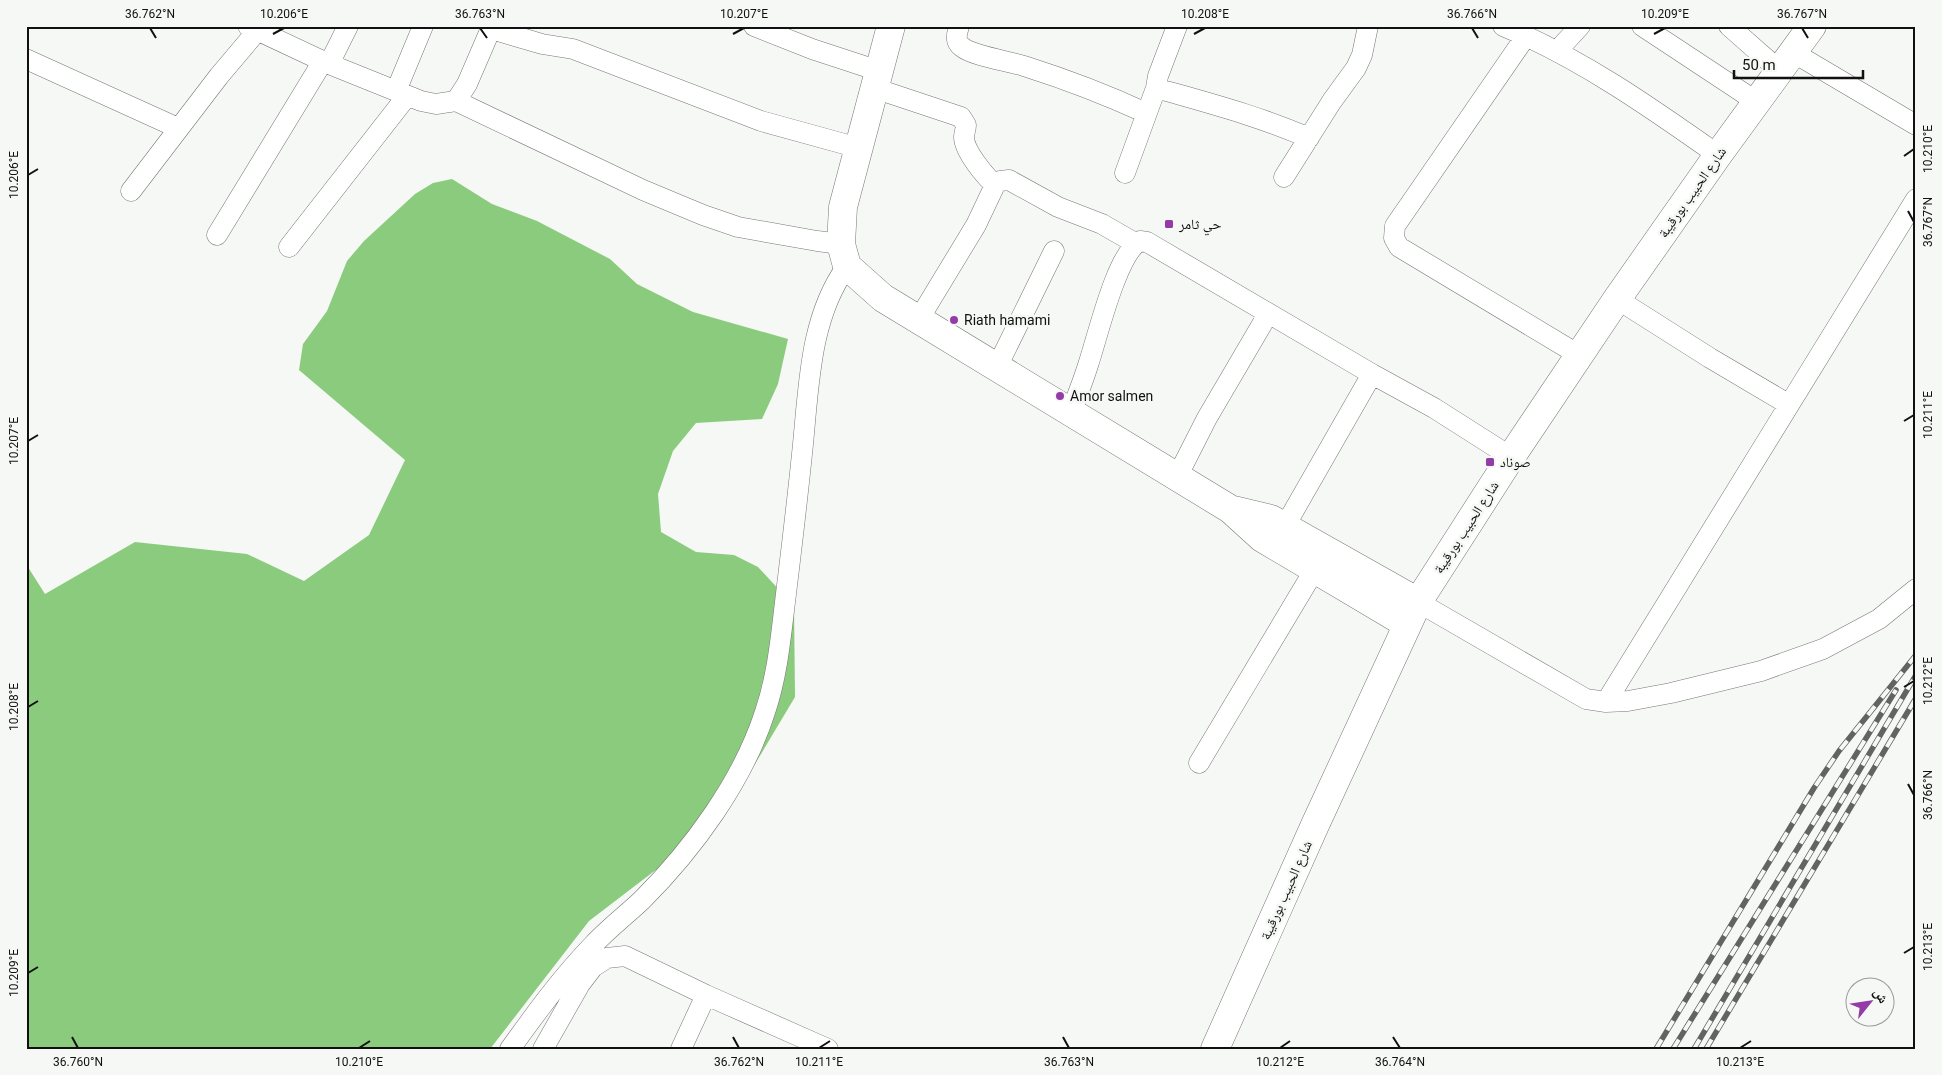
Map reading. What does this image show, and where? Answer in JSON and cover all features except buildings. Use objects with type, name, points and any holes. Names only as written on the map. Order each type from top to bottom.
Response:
[{"type":"main road","points":[[890,26],[843,207],[844,255],[883,298],[1230,509],[1262,538],[1315,569],[1413,613]]},
{"type":"main road","name":"شارع الحبيب بورقيبة","points":[[1216,1049],[1413,613],[1511,457],[1617,299],[1718,155],[1812,26]]},
{"type":"main road","points":[[1230,509],[1271,519],[1285,526],[1413,613]]},
{"type":"street","points":[[217,236],[348,26]]},
{"type":"street","points":[[289,247],[402,94],[423,26]]},
{"type":"street","points":[[754,26],[812,49],[960,117],[966,125],[964,138],[972,156],[984,174],[995,185]]},
{"type":"street","points":[[959,26],[956,38],[960,45],[967,50],[1024,66],[1116,100],[1146,114]]},
{"type":"street","points":[[1125,173],[1177,26]]},
{"type":"street","points":[[1284,176],[1332,101],[1356,68],[1362,55],[1368,26]]},
{"type":"street","points":[[1502,26],[1557,51],[1602,77],[1718,155]]},
{"type":"street","points":[[1557,51],[1580,26]]},
{"type":"street","points":[[1642,26],[1757,102]]},
{"type":"street","points":[[1729,26],[1787,62],[1916,125]]},
{"type":"street","points":[[456,101],[467,84],[491,28],[542,44],[573,49],[761,121],[859,148]]},
{"type":"street","points":[[131,191],[253,29],[326,62],[421,101],[436,104],[456,101],[643,190],[703,214],[738,227],[817,242],[844,255],[832,292],[822,314],[817,335],[811,368],[792,553],[777,658],[766,711],[753,746],[729,791],[678,861],[641,900],[574,964],[510,1049]]},
{"type":"street","points":[[1526,36],[1395,226],[1394,238],[1399,247],[1579,355]]},
{"type":"street","points":[[26,59],[178,128]]},
{"type":"street","points":[[1156,88],[1248,114],[1309,138]]},
{"type":"street","points":[[919,319],[976,225],[995,185],[1000,181],[1009,180],[1058,207],[1102,224],[1135,243]]},
{"type":"street","points":[[1606,702],[1916,198]]},
{"type":"street","points":[[1071,412],[1113,285],[1126,257],[1135,243],[1140,240],[1147,242],[1268,314],[1434,408],[1511,457]]},
{"type":"street","points":[[997,367],[1054,251]]},
{"type":"street","points":[[1617,299],[1710,358],[1788,404]]},
{"type":"street","points":[[1177,476],[1207,418],[1268,314]]},
{"type":"street","points":[[1285,526],[1372,374]]},
{"type":"street","points":[[1199,763],[1315,569]]},
{"type":"street","points":[[1413,613],[1586,699],[1606,702],[1628,701],[1671,693],[1761,671],[1823,649],[1879,619],[1916,589]]},
{"type":"street","points":[[543,1049],[580,984],[593,967],[606,958],[625,956],[822,1048]]},
{"type":"street","points":[[680,1049],[706,995]]},
{"type":"green space","points":[[452,179],[492,204],[537,221],[610,259],[637,284],[693,312],[788,339],[778,384],[762,419],[696,423],[673,451],[658,494],[661,532],[696,552],[734,555],[758,567],[794,606],[795,697],[730,806],[657,869],[589,921],[490,1049],[26,1049],[26,564],[45,594],[135,542],[247,554],[304,581],[369,535],[405,460],[299,370],[303,344],[327,311],[347,261],[364,241],[415,194],[433,183]]},
{"type":"railway","points":[[1656,1049],[1814,788],[1839,751],[1916,655]]},
{"type":"railway","points":[[1694,1049],[1916,675]]},
{"type":"railway","points":[[1673,1049],[1896,690]]},
{"type":"railway","points":[[1706,1049],[1916,698]]},
{"type":"place","name":"حي ثامر","points":[[1169,224]]},
{"type":"place","name":"Riath hamami","points":[[954,320]]},
{"type":"place","name":"Amor salmen","points":[[1060,396]]},
{"type":"place","name":"صوناد","points":[[1490,462]]}]
